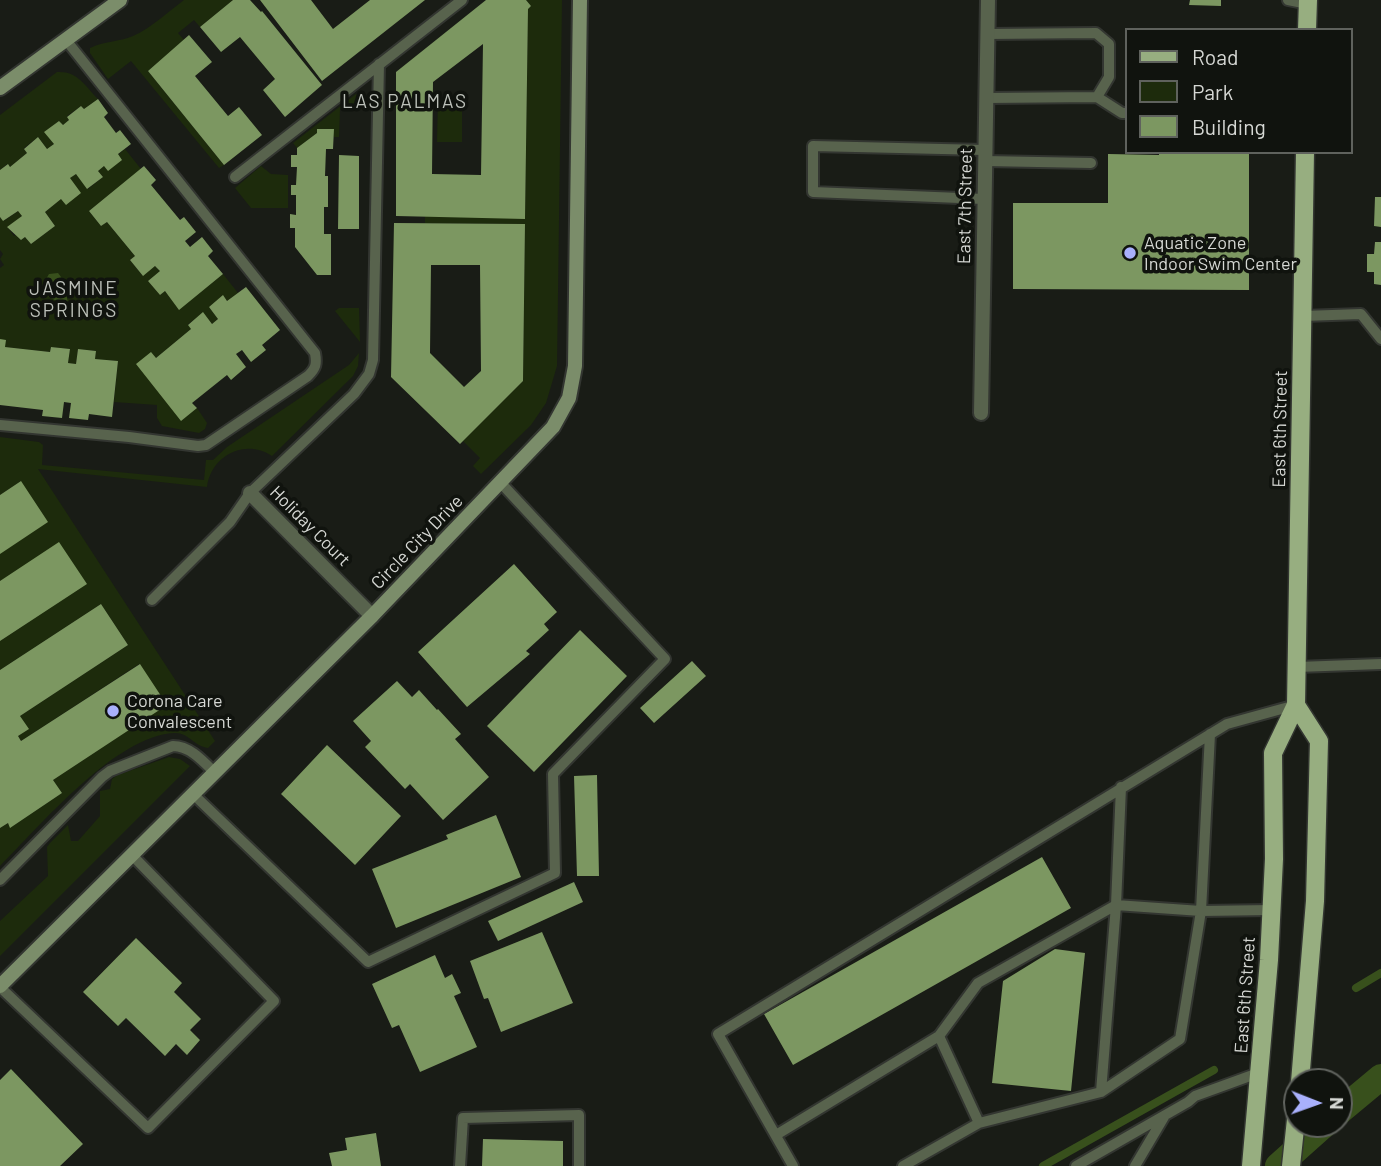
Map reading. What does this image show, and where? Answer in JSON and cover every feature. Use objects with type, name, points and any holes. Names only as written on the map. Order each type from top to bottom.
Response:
[{"type":"main road","points":[[1307,28],[1308,2]]},
{"type":"main road","name":"East 6th Street","points":[[1251,1166],[1260,1079],[1274,859],[1272,754],[1296,705],[1305,154]]},
{"type":"main road","points":[[1296,705],[1319,741],[1315,901],[1302,1068]]},
{"type":"main road","points":[[1292,1166],[1294,1138]]},
{"type":"street","points":[[1,86],[120,0]]},
{"type":"street","name":"Circle City Drive","points":[[0,987],[372,617],[553,427],[569,398],[575,366],[580,0]]},
{"type":"street","name":"East 7th Street","points":[[981,413],[988,0]]},
{"type":"street","name":"Holiday Court","points":[[250,493],[372,617]]},
{"type":"lane","points":[[235,177],[462,0]]},
{"type":"lane","points":[[1288,0],[1308,2]]},
{"type":"lane","points":[[987,34],[1096,33],[1109,44],[1110,77],[1097,97]]},
{"type":"lane","points":[[0,425],[206,445],[308,376],[315,369],[317,361],[315,354],[66,40]]},
{"type":"lane","points":[[152,600],[230,522],[250,493],[354,394],[364,383],[371,367],[379,64]]},
{"type":"lane","points":[[986,98],[1097,97],[1126,113]]},
{"type":"lane","points":[[984,199],[813,192],[813,146],[1091,163]]},
{"type":"lane","points":[[1303,316],[1361,314],[1381,338]]},
{"type":"lane","points":[[193,794],[368,962],[555,873],[553,774],[665,659],[500,482]]},
{"type":"lane","points":[[1297,667],[1381,664]]},
{"type":"lane","points":[[793,1166],[718,1034],[1227,724],[1296,705]]},
{"type":"lane","points":[[904,1166],[979,1123],[1101,1092],[1180,1039],[1201,911],[1210,734]]},
{"type":"lane","points":[[0,880],[110,771],[173,746],[187,749],[215,773]]},
{"type":"lane","points":[[1101,1092],[1116,905],[1121,787]]},
{"type":"lane","points":[[0,987],[148,1128],[274,1001],[132,855]]},
{"type":"lane","points":[[776,1135],[939,1036],[978,983],[1116,905],[1201,911],[1271,910]]},
{"type":"lane","points":[[939,1036],[979,1123]]},
{"type":"lane","points":[[1076,1166],[1195,1096],[1260,1079]]},
{"type":"lane","points":[[460,1166],[463,1118],[579,1115],[579,1166]]},
{"type":"lane","points":[[1135,1166],[1166,1115]]},
{"type":"green space","points":[[184,0],[233,0],[200,27],[194,20],[178,33],[184,40],[148,71],[224,165],[219,168],[131,61],[108,79],[90,53],[90,48],[95,46],[140,33]]},
{"type":"green space","points":[[526,0],[562,0],[557,366],[546,403],[531,425],[481,474],[473,466],[480,458],[463,441],[523,381],[525,224],[425,223],[425,216],[525,218],[528,9],[531,6]]},
{"type":"green space","points":[[57,72],[76,76],[98,99],[67,116],[69,120],[63,125],[59,121],[45,132],[54,144],[47,149],[38,137],[24,148],[27,153],[10,167],[7,164],[0,170],[0,115]]},
{"type":"green space","points":[[356,94],[362,97],[362,107],[360,110],[340,109],[339,137],[334,137],[333,129],[318,129],[317,133],[297,148],[293,143]]},
{"type":"green space","points":[[438,99],[462,100],[462,142],[437,142]]},
{"type":"green space","points":[[125,149],[141,169],[89,211],[101,226],[107,222],[135,256],[130,260],[142,275],[155,266],[160,271],[148,281],[160,295],[165,291],[179,309],[223,274],[238,293],[227,301],[223,296],[209,307],[218,319],[212,324],[203,313],[188,324],[191,329],[156,358],[181,420],[197,408],[207,423],[205,429],[199,433],[162,426],[157,418],[157,405],[114,402],[118,361],[95,359],[96,351],[78,349],[76,364],[68,363],[70,349],[51,347],[50,352],[5,347],[0,339],[0,268],[4,265],[0,259],[3,254],[0,250],[0,217],[4,221],[18,211],[22,216],[8,228],[14,236],[21,240],[25,237],[31,244],[55,226],[45,212],[61,199],[70,178],[76,174],[88,189],[103,177],[98,171]]},
{"type":"green space","points":[[261,166],[271,174],[288,175],[288,208],[251,208],[235,188]]},
{"type":"green space","points":[[339,308],[359,308],[360,342],[335,311]]},
{"type":"green space","points":[[359,353],[358,366],[353,376],[272,456],[251,449],[231,453],[215,466],[207,487],[38,469],[215,741],[208,748],[174,733],[151,738],[128,749],[57,807],[0,866],[0,828],[8,823],[11,827],[62,793],[53,780],[166,705],[139,664],[21,741],[18,736],[28,729],[20,716],[128,645],[101,604],[0,670],[0,641],[86,584],[0,581],[0,554],[21,481],[0,495],[0,437],[39,442],[43,445],[42,465],[204,480],[206,460],[213,460],[227,447],[349,365]]},
{"type":"green space","points":[[169,757],[180,759],[190,766],[0,956],[0,921],[48,876],[47,847],[50,843],[68,825],[71,841],[78,841],[100,816],[100,791],[110,789],[112,779]]},
{"type":"shaded area","points":[[58,273],[65,287],[68,303],[66,306],[49,297],[41,288],[49,274]]},
{"type":"building","points":[[233,0],[250,0],[262,11],[322,85],[285,117],[263,90],[275,79],[240,37],[221,52],[200,27]]},
{"type":"building","points":[[260,0],[311,0],[333,29],[370,0],[425,0],[322,81]]},
{"type":"building","points":[[486,0],[526,0],[531,6],[528,9],[525,219],[396,216],[396,72]],"holes":[[[483,44],[481,175],[432,174],[433,82]]]},
{"type":"building","points":[[1190,0],[1221,0],[1221,6],[1189,5]]},
{"type":"building","points":[[189,35],[212,62],[195,76],[228,116],[239,107],[262,135],[224,165],[148,71]]},
{"type":"building","points":[[98,99],[108,113],[104,117],[116,133],[120,130],[131,144],[118,154],[122,160],[108,171],[104,166],[98,171],[103,177],[87,189],[76,174],[70,178],[81,193],[66,205],[61,199],[45,212],[55,226],[31,244],[25,237],[21,240],[7,227],[22,216],[18,211],[3,221],[0,217],[0,170],[8,164],[10,167],[27,153],[24,149],[38,137],[47,149],[54,144],[44,132],[59,121],[63,125],[69,120],[67,117],[81,106],[84,109]]},
{"type":"building","points":[[317,129],[334,129],[333,149],[326,149],[328,207],[324,207],[324,234],[331,234],[331,275],[317,275],[295,247],[295,228],[290,228],[290,214],[296,215],[296,195],[291,195],[291,185],[296,185],[297,167],[291,167],[291,155],[297,155],[297,148],[317,133]]},
{"type":"building","name":"Aquatic Zone Indoor Swim Center","points":[[1108,154],[1249,154],[1249,290],[1013,289],[1013,203],[1108,203]]},
{"type":"building","points":[[339,155],[359,156],[359,229],[338,229]]},
{"type":"building","points":[[144,166],[156,180],[151,185],[180,220],[184,217],[196,232],[185,241],[190,247],[202,237],[213,251],[208,256],[223,274],[179,310],[165,291],[160,295],[148,281],[160,271],[155,266],[143,276],[130,260],[135,256],[107,222],[101,226],[89,211]]},
{"type":"building","points":[[1375,197],[1381,197],[1381,227],[1374,226]]},
{"type":"building","points":[[394,223],[525,224],[523,381],[460,444],[391,377]],"holes":[[[431,265],[480,265],[481,371],[464,387],[430,353]]]},
{"type":"building","points":[[1375,242],[1381,242],[1381,285],[1374,284],[1374,272],[1367,272],[1367,254],[1374,254]]},
{"type":"building","points":[[246,287],[280,330],[262,345],[266,350],[251,362],[242,350],[236,354],[246,367],[231,380],[227,375],[192,403],[197,408],[181,421],[136,364],[151,352],[156,358],[191,329],[188,325],[203,312],[212,324],[218,319],[209,307],[223,295],[227,301]]},
{"type":"building","points":[[0,339],[6,340],[5,347],[50,352],[51,347],[70,349],[68,363],[76,364],[78,349],[96,351],[95,359],[118,361],[112,417],[89,414],[88,420],[69,418],[71,403],[64,402],[62,418],[42,416],[43,410],[0,405]]},
{"type":"building","points":[[21,481],[48,522],[0,554],[0,495]]},
{"type":"building","points":[[59,542],[87,584],[0,641],[0,581]]},
{"type":"building","points":[[514,564],[557,612],[544,624],[549,630],[526,651],[530,654],[467,707],[418,652]]},
{"type":"building","name":"Corona Care Convalescent","points":[[101,604],[128,645],[20,716],[29,729],[18,736],[21,741],[140,664],[167,705],[53,780],[62,793],[10,828],[8,823],[0,828],[0,670]]},
{"type":"building","points":[[580,630],[627,676],[534,772],[487,726]]},
{"type":"building","points":[[692,661],[706,676],[654,723],[640,708]]},
{"type":"building","points":[[397,681],[412,697],[419,690],[438,709],[461,734],[455,739],[489,777],[443,820],[410,784],[405,789],[365,747],[371,741],[353,721]]},
{"type":"building","points":[[327,745],[401,816],[355,865],[281,794]]},
{"type":"building","points":[[597,775],[599,876],[577,876],[574,776]]},
{"type":"building","points":[[496,815],[521,877],[396,928],[372,869],[448,839],[446,835]]},
{"type":"building","points":[[1042,857],[1071,908],[793,1065],[764,1014]]},
{"type":"building","points":[[574,882],[583,902],[498,941],[488,921]]},
{"type":"building","points":[[542,932],[573,1003],[501,1032],[488,998],[484,999],[470,961]]},
{"type":"building","points":[[136,938],[182,983],[174,992],[201,1019],[190,1030],[200,1040],[187,1055],[176,1044],[165,1056],[126,1018],[118,1026],[83,992]]},
{"type":"building","points":[[1055,949],[1085,953],[1071,1091],[992,1083],[1003,981]]},
{"type":"building","points":[[435,955],[445,978],[452,974],[461,993],[454,996],[477,1047],[420,1072],[399,1025],[392,1028],[372,984]]},
{"type":"building","points":[[11,1069],[83,1144],[60,1166],[0,1166],[0,1080]]},
{"type":"building","points":[[376,1133],[381,1166],[332,1166],[329,1153],[347,1150],[345,1138]]},
{"type":"building","points":[[483,1139],[563,1141],[563,1166],[482,1166]]},
{"type":"waterway","points":[[1356,988],[1381,973]]},
{"type":"waterway","points":[[1043,1166],[1214,1070]]},
{"type":"waterway","points":[[1353,1100],[1381,1077]]},
{"type":"waterway","points":[[1278,1166],[1309,1138]]},
{"type":"place","name":"Aquatic Zone Indoor Swim Center","points":[[1130,253]]},
{"type":"place","name":"Corona Care Convalescent","points":[[113,711]]},
{"type":"district","name":"LAS PALMAS","points":[[405,102]]},
{"type":"district","name":"JASMINE SPRINGS","points":[[74,300]]}]
